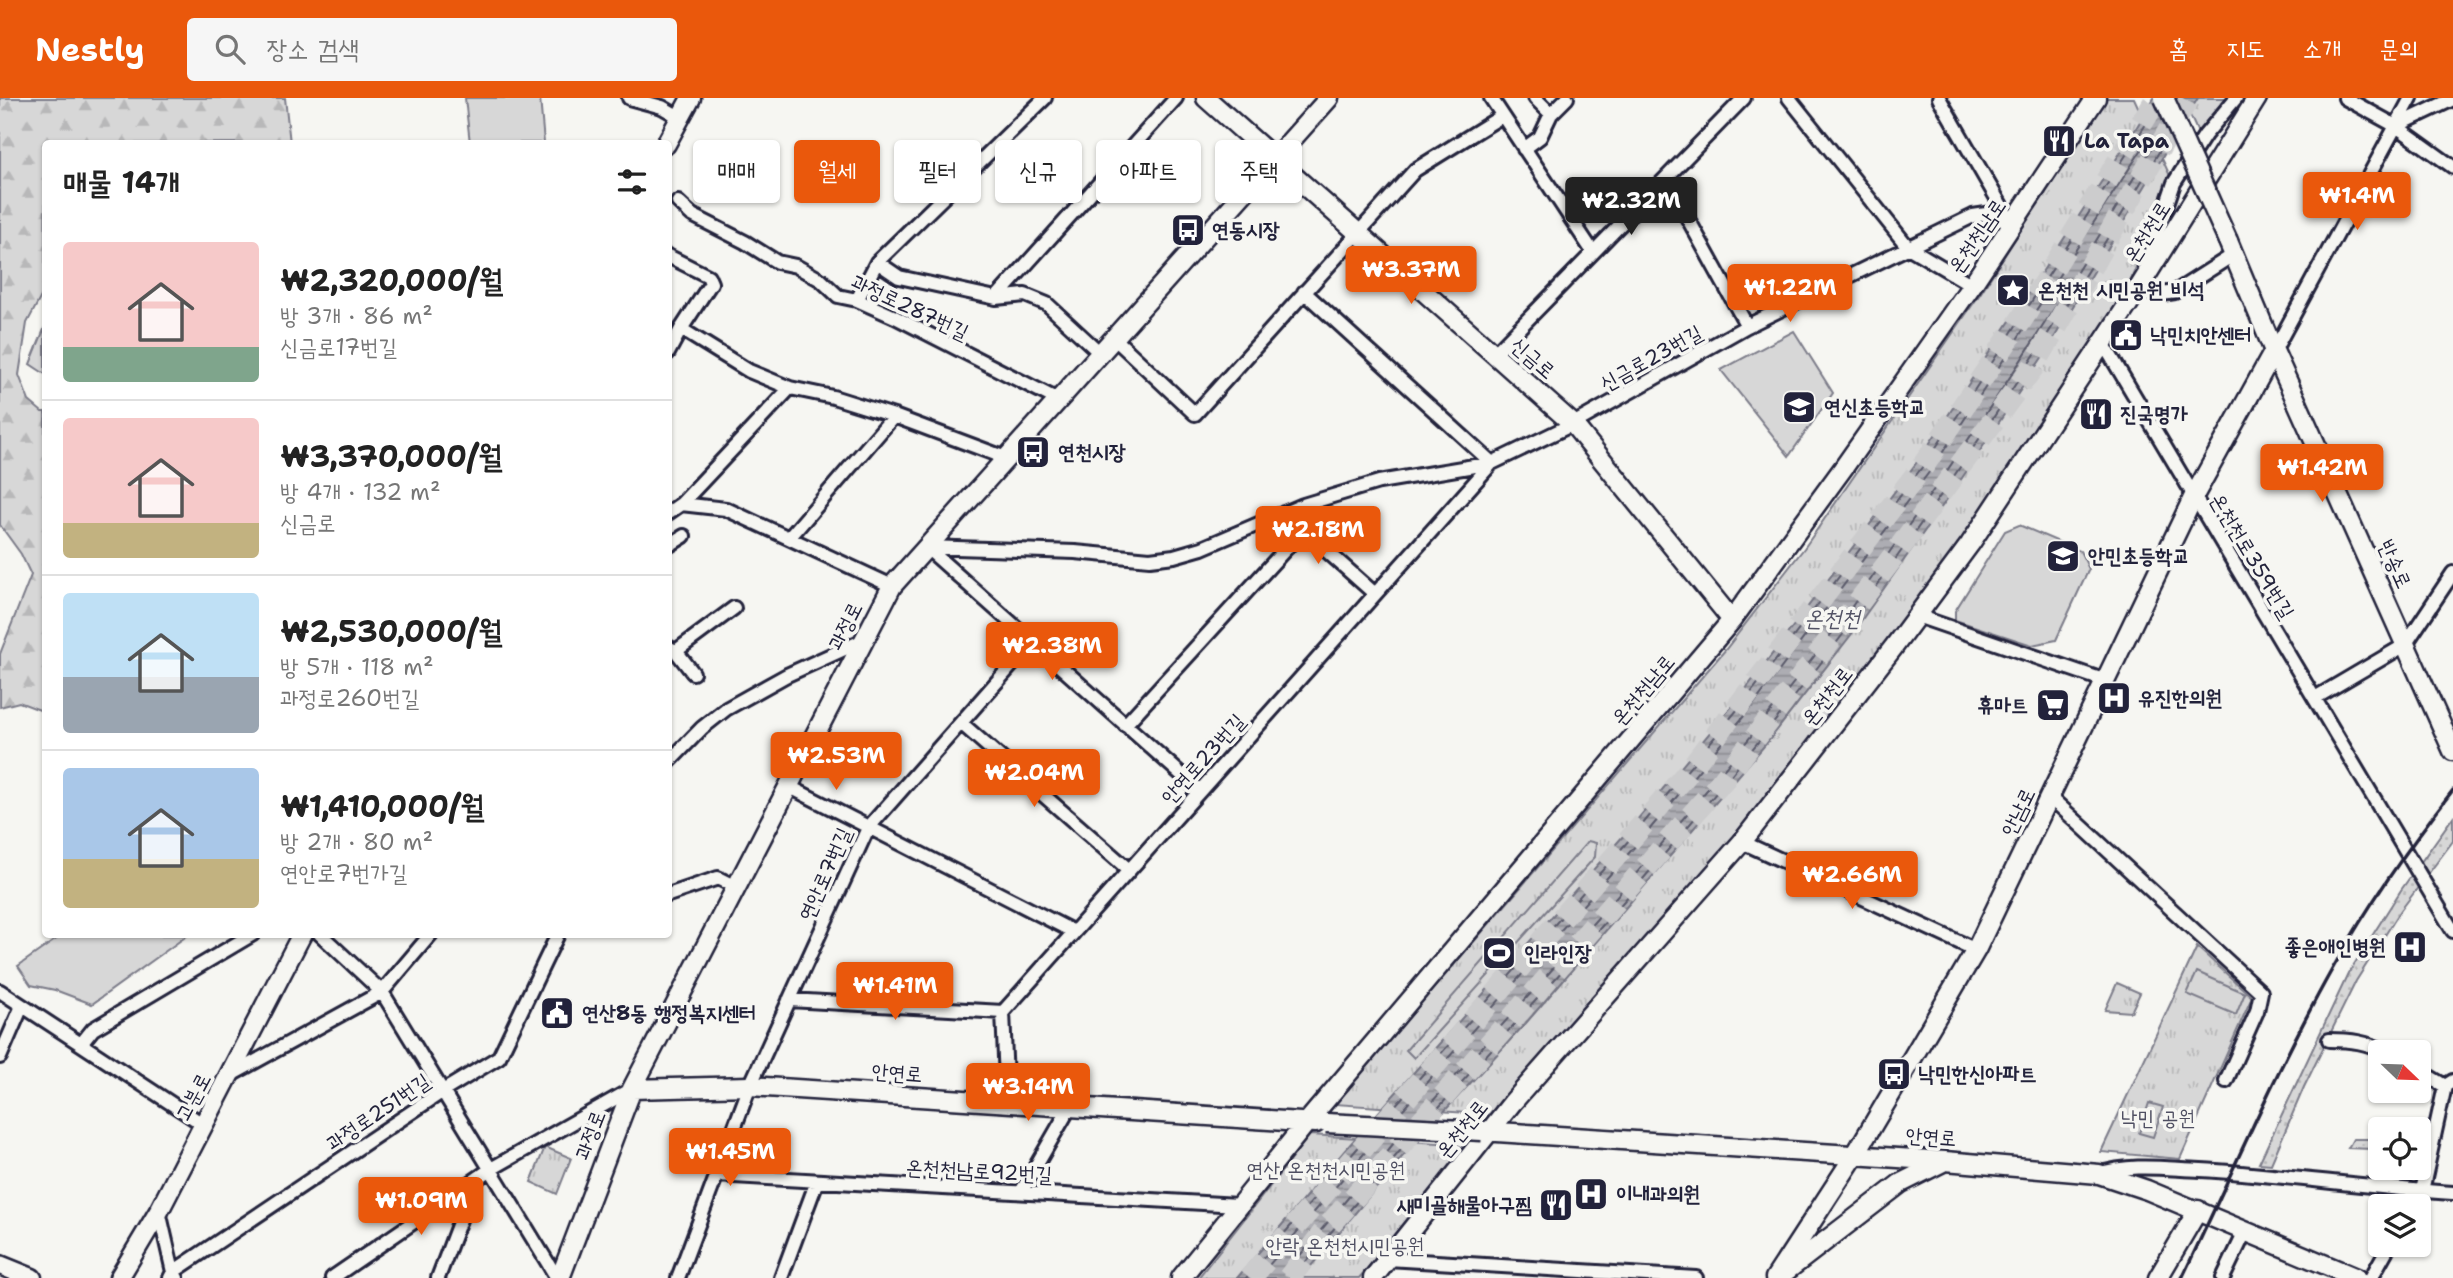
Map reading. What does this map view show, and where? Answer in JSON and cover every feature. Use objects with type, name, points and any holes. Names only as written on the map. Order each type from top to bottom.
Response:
[{"type":"street","points":[[629,98],[663,107],[681,117]]},
{"type":"street","points":[[668,140],[691,98]]},
{"type":"street","points":[[857,300],[877,262],[1043,98]]},
{"type":"street","points":[[996,298],[1176,98]]},
{"type":"street","name":"신금로","points":[[1206,98],[1253,140]]},
{"type":"street","name":"과정로","points":[[1291,140],[1329,98]]},
{"type":"street","points":[[1491,98],[1593,252]]},
{"type":"street","points":[[1535,98],[1550,114]]},
{"type":"street","points":[[1524,149],[1539,137],[1550,114],[1567,98]]},
{"type":"street","points":[[1494,354],[1744,98]]},
{"type":"street","points":[[1789,98],[1908,247],[1972,285]]},
{"type":"street","points":[[1939,98],[2012,225]]},
{"type":"street","name":"온천천남로","points":[[1181,1278],[1307,1122],[1732,621],[1972,285],[2096,98]]},
{"type":"street","name":"반송로","points":[[2164,98],[2453,751]]},
{"type":"street","points":[[2231,248],[2175,292],[2137,292],[2174,183],[2205,135],[2236,98]]},
{"type":"street","name":"온천천로","points":[[1373,1278],[1485,1132],[1742,842],[1917,616],[1970,544],[2137,292],[2257,98]]},
{"type":"street","points":[[2345,98],[2396,126],[2453,167]]},
{"type":"street","points":[[2274,351],[2412,98]]},
{"type":"street","points":[[2396,126],[2453,99]]},
{"type":"street","points":[[1114,338],[1195,414],[1415,170],[1502,116]]},
{"type":"street","points":[[1666,179],[1747,326]]},
{"type":"street","name":"신금로","points":[[1302,184],[1573,424],[1732,621]]},
{"type":"street","name":"과정로287번길","points":[[678,202],[692,215],[777,262],[796,266],[821,280],[838,296],[857,300],[1058,400]]},
{"type":"street","name":"과정로","points":[[559,1278],[632,1089],[892,586],[1235,203]]},
{"type":"street","name":"신금로23번길","points":[[1492,463],[1573,424],[1747,326],[1973,216],[1993,213],[2012,225]]},
{"type":"street","points":[[672,258],[708,276],[711,283],[672,346]]},
{"type":"street","points":[[877,262],[899,277],[996,298],[1024,295],[1047,304],[1100,353]]},
{"type":"street","points":[[1304,292],[1492,463]]},
{"type":"street","points":[[681,329],[749,371],[790,388],[832,397],[894,416],[1006,458]]},
{"type":"street","name":"온천천로359번길","points":[[2102,344],[2453,931]]},
{"type":"street","name":"안남로","points":[[1777,1278],[1855,1155],[1976,950],[2194,496],[2274,351]]},
{"type":"street","points":[[672,510],[790,388]]},
{"type":"street","points":[[789,538],[894,416]]},
{"type":"street","points":[[926,547],[1075,552],[1150,559],[1174,556],[1202,548],[1303,505],[1379,482],[1492,463]]},
{"type":"street","name":"안연로23번길","points":[[1003,1012],[1492,463]]},
{"type":"street","points":[[681,503],[726,509],[892,586]]},
{"type":"street","points":[[1284,513],[1375,594]]},
{"type":"street","points":[[1125,724],[1303,530]]},
{"type":"street","points":[[672,544],[684,536]]},
{"type":"street","points":[[926,547],[1200,791]]},
{"type":"street","points":[[2315,698],[2406,645],[2453,573]]},
{"type":"street","points":[[693,673],[672,649],[734,608]]},
{"type":"street","points":[[1917,616],[2106,681]]},
{"type":"street","points":[[672,759],[702,728],[726,709],[787,675],[864,640]]},
{"type":"street","name":"연안로7번길","points":[[678,1278],[750,1086],[868,828],[1032,642]]},
{"type":"street","points":[[961,723],[1129,870]]},
{"type":"street","points":[[788,786],[1074,932]]},
{"type":"street","points":[[2050,797],[2261,992],[2257,1011],[2225,1081]]},
{"type":"street","points":[[1742,842],[1976,950]]},
{"type":"street","points":[[672,894],[718,878],[736,887]]},
{"type":"street","points":[[81,1044],[93,1029],[246,938]]},
{"type":"street","name":"고분로","points":[[119,1278],[159,1211],[300,938]]},
{"type":"street","points":[[324,938],[382,992],[559,1278]]},
{"type":"street","points":[[229,1076],[382,992],[428,938]]},
{"type":"street","name":"과정로251번길","points":[[173,1276],[443,1091],[499,1057],[556,938]]},
{"type":"street","points":[[0,991],[204,1125]]},
{"type":"street","points":[[789,1000],[1003,1012],[1007,1103]]},
{"type":"street","points":[[0,1057],[22,1006]]},
{"type":"street","points":[[2329,1041],[2354,1040],[2368,1044]]},
{"type":"street","points":[[2419,1194],[2449,1083],[2431,1075]]},
{"type":"street","name":"안연로","points":[[632,1089],[750,1086],[1855,1155],[2099,1174],[2198,1210],[2357,1278]]},
{"type":"street","points":[[332,1278],[491,1169],[632,1089]]},
{"type":"street","points":[[1021,1192],[1070,1107]]},
{"type":"street","name":"안남로","points":[[1777,1278],[1901,1183],[1945,1161]]},
{"type":"street","points":[[2099,1174],[2124,1167],[2214,1171],[2453,1193]]},
{"type":"street","name":"온천천남로92번길","points":[[717,1175],[1238,1205]]},
{"type":"street","points":[[438,1278],[476,1179]]},
{"type":"street","points":[[780,1278],[817,1181]]},
{"type":"street","points":[[2158,1278],[2198,1210]]},
{"type":"street","points":[[159,1211],[173,1276]]},
{"type":"street","points":[[2223,1278],[2246,1230]]},
{"type":"street","points":[[2371,1278],[2383,1257]]},
{"type":"street","points":[[1388,1259],[1696,1278]]},
{"type":"street","points":[[0,1265],[32,1278]]},
{"type":"green space","points":[[0,98],[285,98],[290,140],[42,140],[42,295],[27,323],[19,375],[29,401],[42,412],[42,711],[19,702],[0,707],[0,654],[31,575],[21,554],[0,525]]},
{"type":"green space","points":[[465,98],[540,98],[544,140],[470,140]]},
{"type":"green space","points":[[2105,98],[2134,98],[2171,178],[2125,295],[2016,464],[1907,614],[1769,795],[1497,1115],[1334,1104],[1726,649],[1805,547],[1980,294]]},
{"type":"green space","points":[[2182,98],[2228,98],[2199,135]]},
{"type":"green space","points":[[1794,331],[1833,393],[1789,456],[1721,370]]},
{"type":"green space","points":[[42,334],[42,372],[30,364]]},
{"type":"green space","points":[[2019,525],[2080,551],[2089,569],[2056,640],[2032,645],[1955,620],[1955,611],[2005,531]]},
{"type":"green space","points":[[2453,817],[2453,841],[2401,910],[2356,981],[2304,1087],[2271,1164],[2259,1163],[2348,974],[2401,890]]},
{"type":"green space","name":"인라인장","points":[[1588,841],[1596,843],[1595,857],[1414,1058],[1406,1050]]},
{"type":"green space","points":[[58,938],[184,938],[92,1004],[55,990],[31,985],[18,966]]},
{"type":"green space","name":"낙민 공원","points":[[2197,947],[2252,997],[2180,1159],[2101,1152]]},
{"type":"green space","points":[[2197,972],[2245,993],[2236,1015],[2187,994]]},
{"type":"green space","points":[[2117,983],[2140,993],[2131,1012],[2105,1010]]},
{"type":"green space","points":[[2149,1103],[2163,1107],[2153,1137],[2139,1133]]},
{"type":"green space","points":[[1310,1135],[1455,1144],[1466,1149],[1441,1183],[1359,1278],[1198,1278]]},
{"type":"green space","points":[[2353,1139],[2368,1139],[2368,1149],[2348,1148]]},
{"type":"green space","points":[[545,1147],[571,1158],[557,1194],[531,1182]]},
{"type":"water","name":"온천천","points":[[2154,98],[2198,98],[2045,353],[1962,478],[1851,635],[1770,739],[1659,869],[1526,1023],[1402,1157],[1301,1278],[1237,1278],[1346,1149],[1632,826],[1742,694],[1920,458]]},
{"type":"tunnel","points":[[1250,1278],[1684,777],[1923,466],[2027,311],[2157,98]]},
{"type":"tunnel","points":[[1289,1278],[1328,1227],[1724,779],[2033,367],[2188,98]]},
{"type":"railway","points":[[2182,1278],[2274,1082],[2334,966],[2390,876],[2453,790]]},
{"type":"place","name":"La Tapa","points":[[2059,141]]},
{"type":"place","name":"연동시장","points":[[1188,230]]},
{"type":"place","name":"온천천 시민공원 비석","points":[[2013,290]]},
{"type":"place","name":"낙민치안센터","points":[[2126,335]]},
{"type":"place","name":"연신초등학교","points":[[1799,407]]},
{"type":"place","name":"진국명가","points":[[2096,414]]},
{"type":"place","name":"연천시장","points":[[1033,452]]},
{"type":"place","name":"안민초등학교","points":[[2063,556]]},
{"type":"place","name":"유진한의원","points":[[2114,698]]},
{"type":"place","name":"휴마트","points":[[2053,705]]},
{"type":"place","name":"좋은애인병원","points":[[2410,947]]},
{"type":"place","name":"인라인장","points":[[1499,953]]},
{"type":"place","name":"연산8동 행정복지센터","points":[[557,1013]]},
{"type":"place","name":"낙민한신아파트","points":[[1894,1074]]},
{"type":"place","name":"이내과의원","points":[[1591,1194]]},
{"type":"place","name":"새미골해물아구찜","points":[[1556,1205]]},
{"type":"park label","name":"연산 온천천시민공원","points":[[1326,1170]]},
{"type":"park label","name":"안락 온천천시민공원","points":[[1345,1246]]}]
